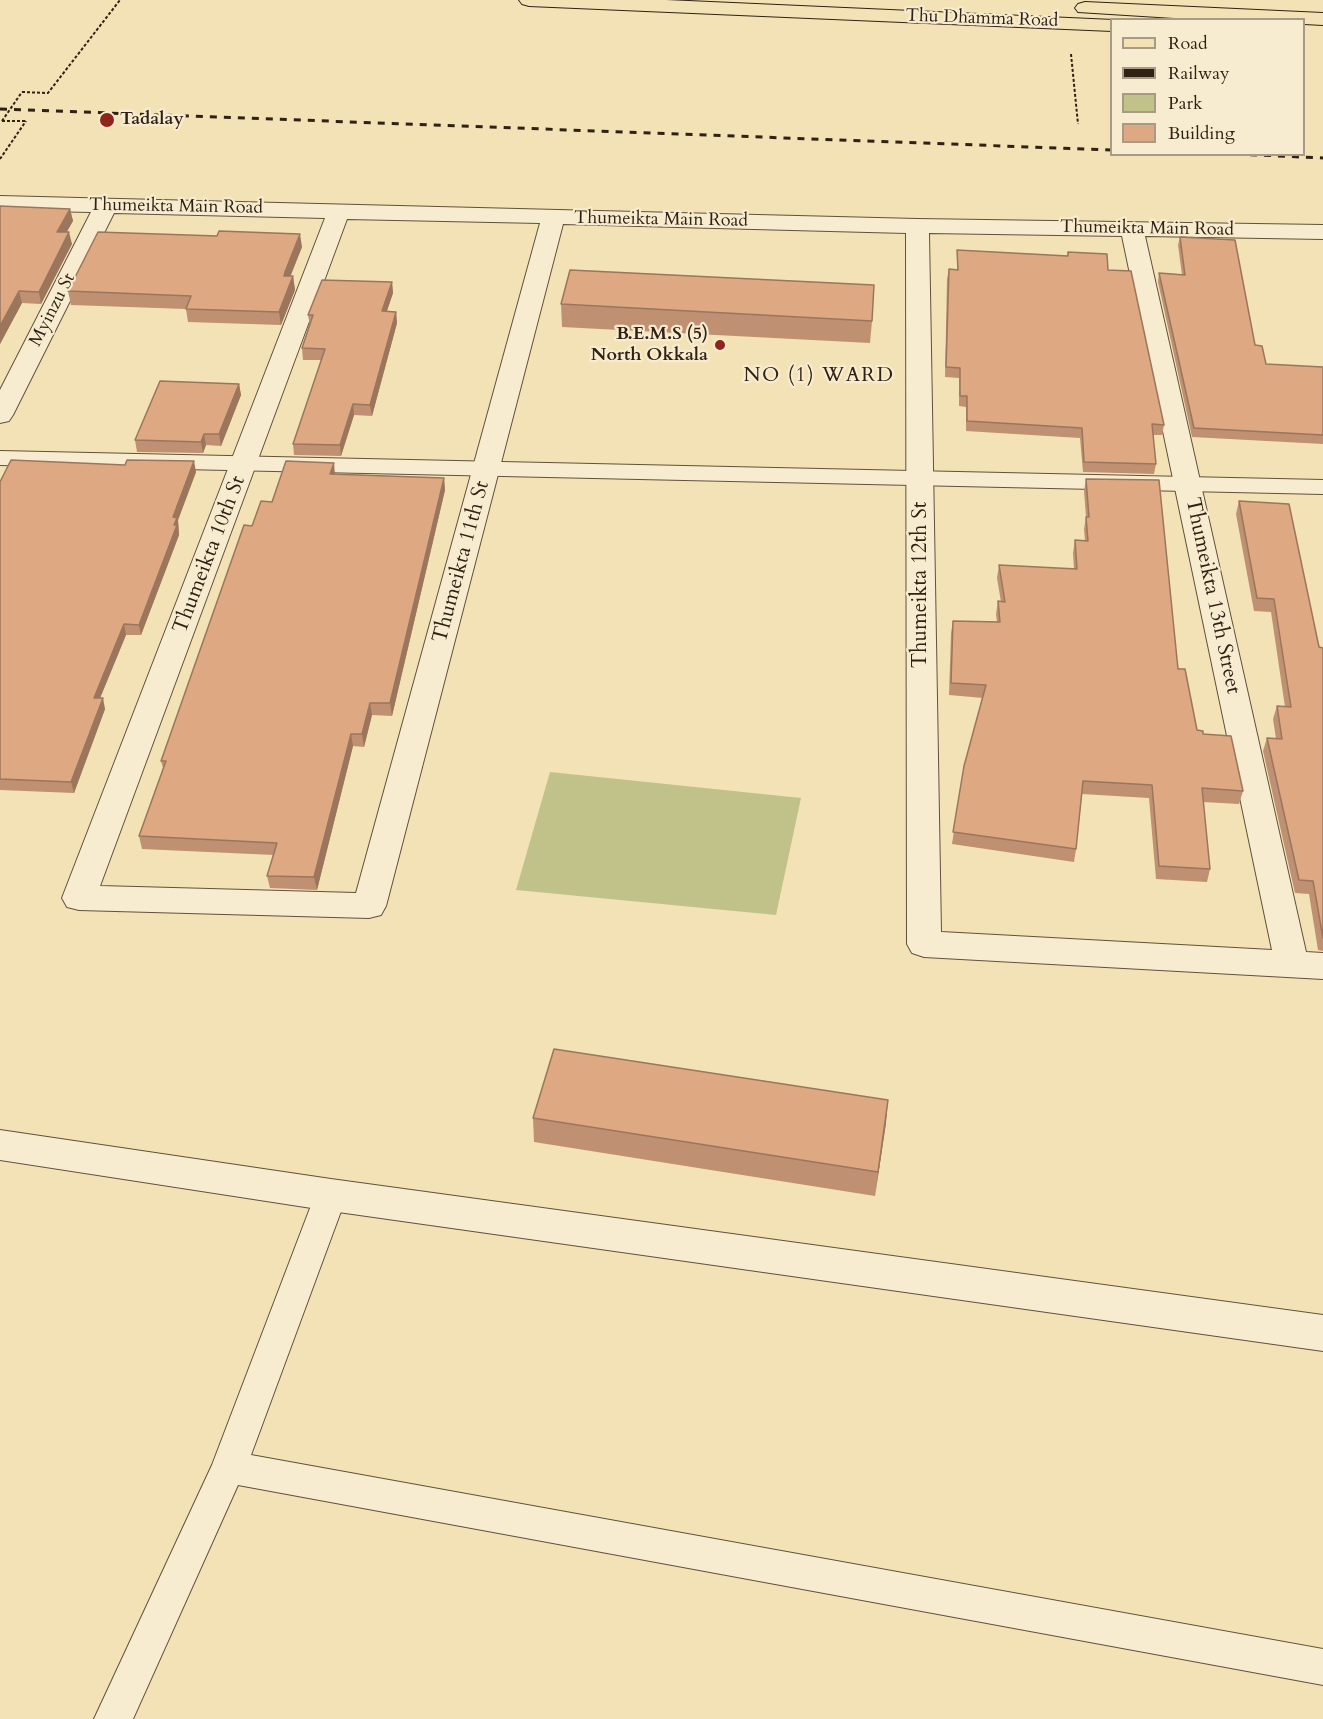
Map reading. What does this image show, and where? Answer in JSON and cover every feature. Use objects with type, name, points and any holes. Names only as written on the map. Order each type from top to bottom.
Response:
[{"type":"main road","name":"Thu Dhamma Road","points":[[529,0],[1110,25]]},
{"type":"main road","name":"Thu Dhamma Road","points":[[886,0],[1277,18]]},
{"type":"main road","name":"Thu Dhamma Road","points":[[1305,19],[1323,19]]},
{"type":"main road","points":[[1305,34],[1323,35]]},
{"type":"street","name":"Thumeikta Main Road","points":[[0,203],[917,226],[1323,232]]},
{"type":"street","name":"Myinzu St","points":[[0,415],[106,205]]},
{"type":"street","name":"Thumeikta 10th St","points":[[339,210],[80,898],[369,906]]},
{"type":"street","name":"Thumeikta 11th St","points":[[369,906],[553,218]]},
{"type":"street","name":"Thumeikta 12th St","points":[[917,226],[924,944],[1307,965]]},
{"type":"street","name":"Thumeikta 13th Street","points":[[1132,228],[1187,484],[1307,965]]},
{"type":"street","points":[[0,1145],[331,1195],[1323,1333]]},
{"type":"lane","points":[[0,458],[1323,487]]},
{"type":"lane","points":[[113,1719],[229,1467],[331,1195]]},
{"type":"lane","points":[[229,1467],[1323,1667]]},
{"type":"path","points":[[0,159],[26,122],[2,121],[22,92],[48,93],[120,0]]},
{"type":"path","points":[[1067,23],[1078,124]]},
{"type":"green space","points":[[550,772],[801,798],[776,915],[516,890]]},
{"type":"building","points":[[0,206],[70,209],[57,232],[69,232],[39,292],[19,291],[0,326]]},
{"type":"building","points":[[219,231],[300,234],[285,272],[284,276],[293,276],[279,312],[186,309],[191,296],[68,291],[98,232],[217,236]]},
{"type":"building","points":[[1180,237],[1235,240],[1255,345],[1262,346],[1266,364],[1323,367],[1323,435],[1194,428],[1159,273],[1185,275]]},
{"type":"building","points":[[957,250],[1068,256],[1068,252],[1107,254],[1108,270],[1131,271],[1164,425],[1152,424],[1156,464],[1084,462],[1082,428],[967,421],[967,396],[960,396],[960,368],[946,367],[949,269],[958,270]]},
{"type":"building","points":[[570,270],[874,285],[872,321],[561,304]]},
{"type":"building","points":[[322,280],[392,282],[382,311],[396,312],[370,405],[353,404],[340,445],[293,444],[325,349],[302,348],[313,315],[308,315]]},
{"type":"building","points":[[160,381],[239,384],[219,434],[204,434],[201,442],[135,440]]},
{"type":"building","points":[[11,460],[125,465],[127,460],[194,461],[173,517],[177,518],[174,525],[177,525],[139,625],[124,624],[94,698],[103,698],[71,782],[0,779],[0,482]]},
{"type":"building","points":[[286,461],[334,463],[330,474],[444,478],[390,703],[370,703],[362,734],[351,734],[314,877],[267,876],[277,843],[139,836],[166,761],[161,761],[244,525],[252,526],[261,501],[272,502]]},
{"type":"building","points":[[1086,479],[1159,480],[1178,669],[1185,669],[1197,730],[1203,731],[1203,734],[1231,736],[1243,791],[1202,788],[1210,869],[1159,866],[1152,785],[1083,781],[1076,849],[953,832],[964,766],[986,685],[951,683],[953,621],[1000,622],[998,601],[1005,602],[999,565],[1077,569],[1075,540],[1088,541]]},
{"type":"building","points":[[1239,501],[1289,504],[1319,647],[1323,648],[1323,938],[1313,881],[1299,880],[1267,738],[1282,739],[1277,706],[1291,707],[1274,599],[1257,598]]},
{"type":"building","points":[[554,1049],[888,1100],[878,1172],[533,1118]]},
{"type":"railway","points":[[0,109],[1110,150]]},
{"type":"railway","points":[[1280,156],[1323,158]]},
{"type":"place","name":"Tadalay","points":[[107,120]]},
{"type":"place","name":"B.E.M.S (5) North Okkala","points":[[720,345]]},
{"type":"district","name":"NO (1) WARD","points":[[819,376]]}]
